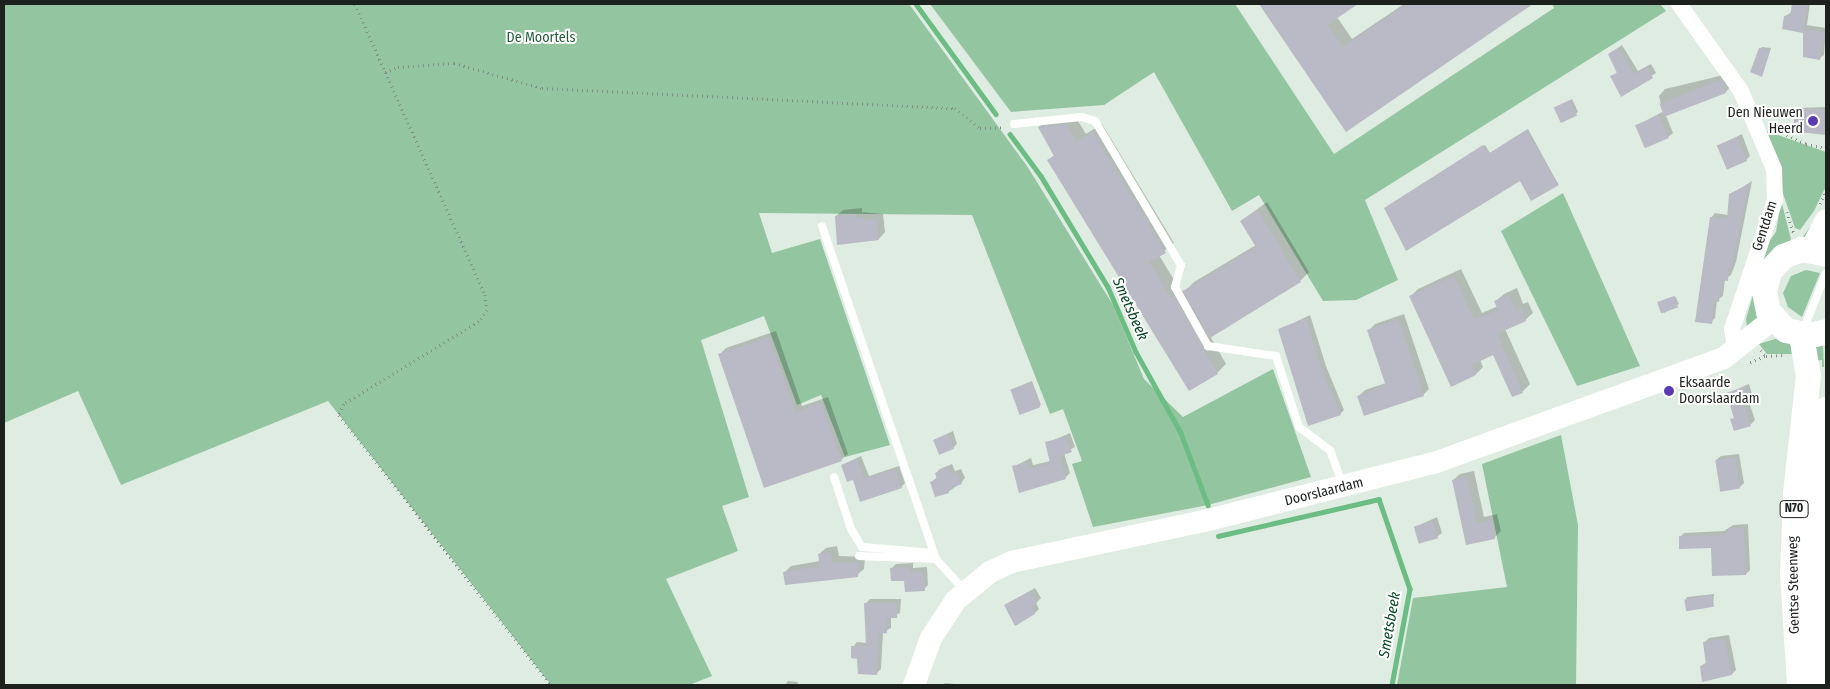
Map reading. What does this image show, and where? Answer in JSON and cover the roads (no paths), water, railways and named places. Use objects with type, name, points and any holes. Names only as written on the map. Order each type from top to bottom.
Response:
[{"type":"main road","points":[[1821,216],[1813,245],[1792,252],[1769,271],[1764,291],[1773,320],[1786,330],[1801,335],[1826,331]]},
{"type":"main road","name":"Gentse Steenweg","points":[[1801,335],[1809,364],[1820,424],[1813,575],[1821,685]]},
{"type":"main road","name":"Gentse Steenweg","points":[[1799,685],[1792,575],[1795,493],[1820,424]]},
{"type":"street","name":"Gentdam","points":[[1679,4],[1741,91],[1774,169],[1775,200],[1732,329],[1744,356]]},
{"type":"street","name":"Doorslaardam","points":[[914,685],[931,638],[965,591],[990,572],[1033,554],[1204,522],[1434,463],[1744,356],[1773,320]]},
{"type":"lane","points":[[1014,124],[1082,117],[1095,121],[1181,265],[1175,287],[1208,346],[1276,356],[1299,427],[1330,450],[1343,487]]},
{"type":"lane","points":[[822,226],[935,556],[965,591]]},
{"type":"lane","points":[[1801,335],[1826,273]]},
{"type":"lane","points":[[834,477],[851,528],[862,547],[935,556]]},
{"type":"lane","points":[[859,556],[935,556]]},
{"type":"waterway","name":"Smetsbeek","points":[[916,4],[996,114]]},
{"type":"waterway","name":"Smetsbeek","points":[[1010,134],[1041,176],[1108,287],[1136,352],[1181,433],[1208,505]]},
{"type":"waterway","name":"Smetsbeek","points":[[1218,536],[1379,499],[1410,589],[1392,685]]},
{"type":"place","name":"Den Nieuwen Heerd","points":[[1813,121]]},
{"type":"place","name":"Eksaarde Doorslaardam","points":[[1669,391]]},
{"type":"park label","name":"De Moortels","points":[[541,38]]}]
